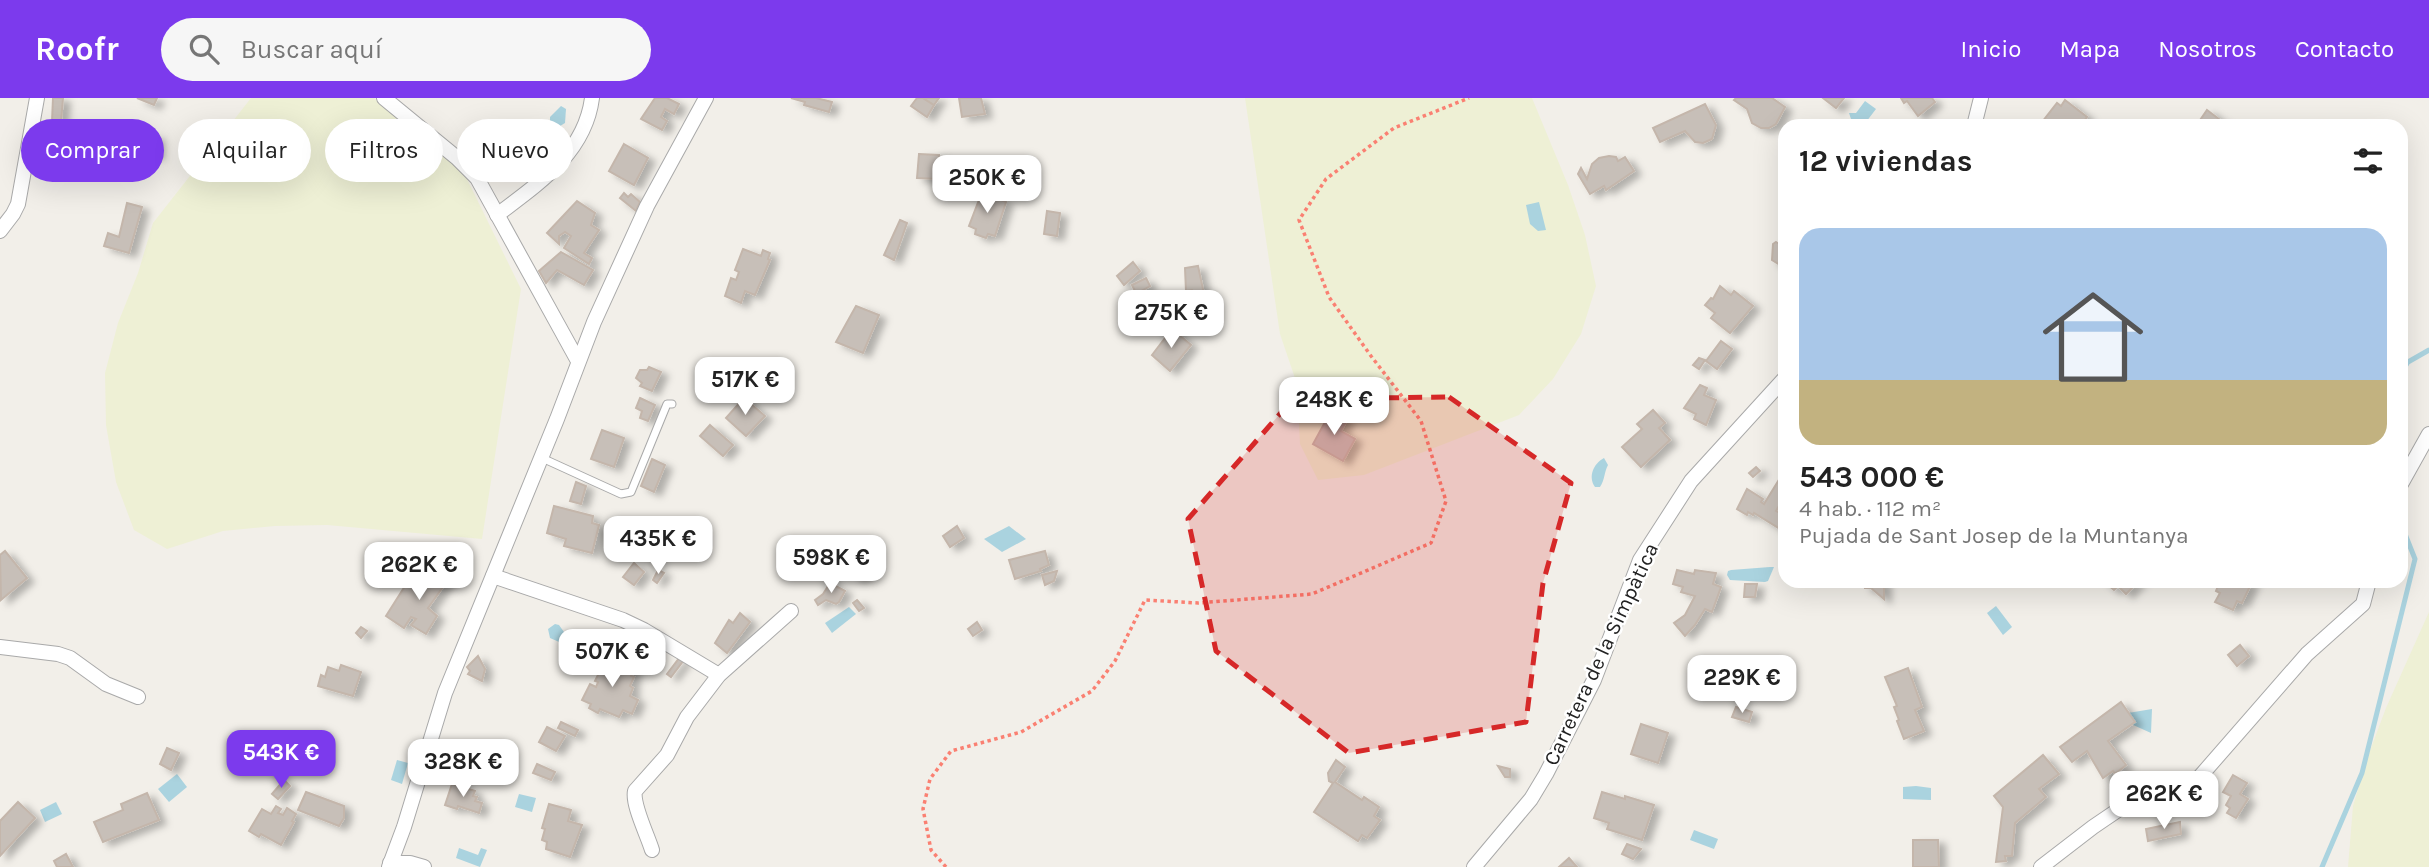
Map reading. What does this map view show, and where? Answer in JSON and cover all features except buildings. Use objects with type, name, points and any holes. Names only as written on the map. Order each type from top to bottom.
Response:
[{"type":"street","points":[[0,231],[18,204],[37,98]]},
{"type":"street","points":[[384,98],[477,177],[578,361]]},
{"type":"street","points":[[497,215],[542,180],[566,157],[585,124],[592,98]]},
{"type":"street","points":[[424,867],[410,863],[389,865],[404,827],[445,693],[578,361],[637,225],[706,98]]},
{"type":"street","points":[[1976,119],[1982,98]]},
{"type":"street","name":"Carretera de la Simpàtica","points":[[1474,867],[1531,799],[1546,774],[1594,680],[1640,560],[1691,481],[1778,386]]},
{"type":"street","points":[[2408,472],[2429,434]]},
{"type":"street","points":[[493,576],[623,620],[719,675]]},
{"type":"street","points":[[2040,867],[2143,793],[2197,780],[2307,654],[2363,604],[2367,588]]},
{"type":"street","points":[[652,850],[646,828],[634,805],[635,791],[667,755],[687,717],[719,675],[791,611]]},
{"type":"street","points":[[0,647],[70,658],[106,684],[138,697]]},
{"type":"lane","points":[[541,458],[621,494],[631,492],[658,423],[667,404],[672,404]]},
{"type":"path","points":[[946,867],[932,850],[923,809],[930,779],[951,751],[1021,732],[1092,691],[1115,661],[1145,600],[1198,603],[1312,594],[1432,543],[1446,501],[1421,421],[1329,297],[1299,220],[1326,179],[1394,128],[1469,98]]},
{"type":"highlighted area","points":[[1449,397],[1571,483],[1543,583],[1526,722],[1349,753],[1216,651],[1188,519],[1293,399]]},
{"type":"green space","points":[[251,98],[374,98],[399,119],[325,119],[325,182],[443,182],[443,156],[457,167],[457,182],[468,182],[521,289],[482,539],[327,525],[275,526],[223,531],[167,549],[134,530],[116,482],[106,425],[105,373],[118,323],[138,273],[153,223],[185,182],[311,182],[311,119],[235,119]]},
{"type":"green space","points":[[1245,98],[1532,98],[1568,185],[1585,235],[1596,286],[1581,334],[1553,379],[1519,415],[1364,475],[1318,480],[1300,444],[1297,384],[1280,334]]},
{"type":"green space","points":[[2429,612],[2429,867],[2348,867],[2353,806],[2368,756],[2386,708]]},
{"type":"water","points":[[1865,101],[1876,109],[1868,119],[1851,119],[1849,113],[1856,113]]},
{"type":"water","points":[[561,106],[566,109],[565,119],[550,117]]},
{"type":"water","points":[[1539,202],[1546,230],[1538,231],[1530,224],[1526,205]]},
{"type":"water","points":[[1152,298],[1166,319],[1157,324],[1144,304]]},
{"type":"water","points":[[1604,458],[1608,465],[1602,484],[1595,487],[1593,471]]},
{"type":"water","points":[[1009,526],[1026,539],[1002,552],[984,539]]},
{"type":"water","points":[[1774,567],[1765,582],[1730,580],[1727,575],[1731,570]]},
{"type":"water","points":[[1996,606],[2012,627],[2003,635],[1987,613]]},
{"type":"water","points":[[849,607],[856,614],[832,633],[825,623]]},
{"type":"water","points":[[555,624],[564,632],[570,634],[573,631],[579,634],[573,648],[550,638],[548,629]]},
{"type":"water","points":[[2152,709],[2151,733],[2131,724],[2135,721],[2128,713]]},
{"type":"water","points":[[397,760],[408,763],[402,784],[391,780]]},
{"type":"water","points":[[177,774],[187,787],[169,802],[158,789]]},
{"type":"water","points":[[1903,787],[1931,788],[1931,800],[1903,799]]},
{"type":"water","points":[[519,794],[536,798],[532,812],[515,807]]},
{"type":"water","points":[[56,802],[62,814],[45,822],[40,810]]},
{"type":"water","points":[[1694,830],[1718,839],[1714,849],[1690,840]]},
{"type":"water","points":[[459,848],[478,855],[481,848],[487,850],[480,867],[456,858]]},
{"type":"waterway","points":[[2408,362],[2429,350]]},
{"type":"waterway","points":[[2408,542],[2415,559],[2408,587]]},
{"type":"waterway","points":[[2322,867],[2362,773],[2408,588]]}]
